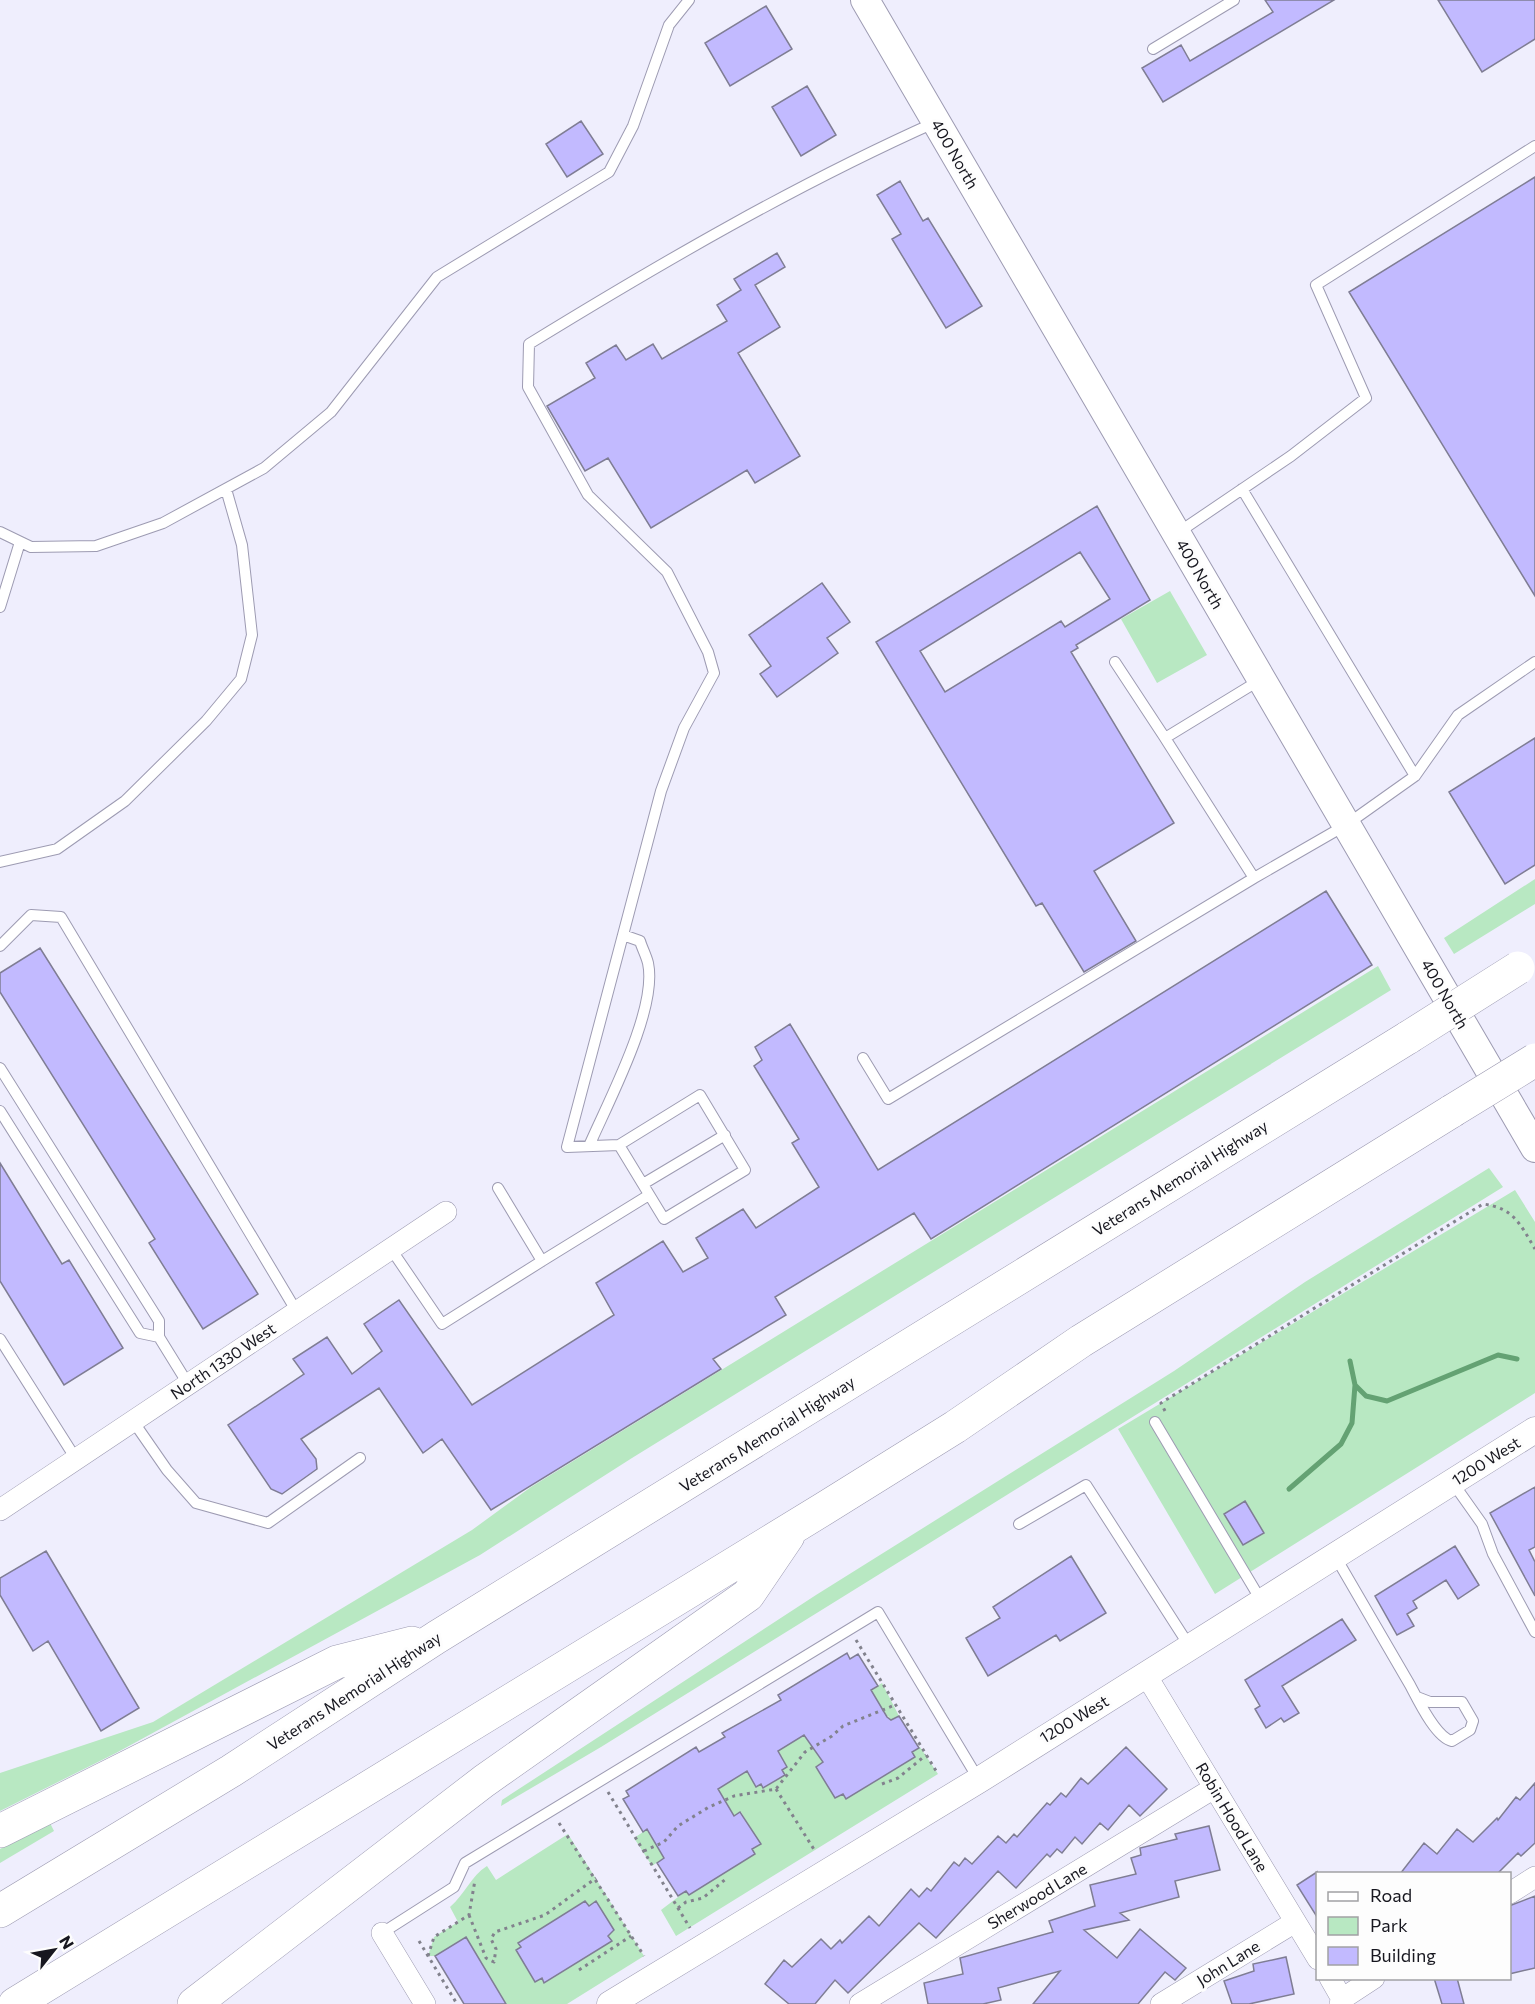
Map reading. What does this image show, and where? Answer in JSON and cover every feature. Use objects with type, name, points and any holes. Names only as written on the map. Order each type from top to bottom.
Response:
[{"type":"highway","name":"Veterans Memorial Highway","points":[[0,1911],[231,1771],[437,1637],[1527,964]]},
{"type":"highway","points":[[15,2004],[794,1527],[955,1427],[1081,1341],[1535,1060]]},
{"type":"highway","points":[[194,2004],[484,1780],[748,1595],[794,1527]]},
{"type":"highway","points":[[0,1831],[337,1662],[437,1637]]},
{"type":"main road","name":"400 North","points":[[865,0],[1535,1148]]},
{"type":"street","name":"North 1330 West","points":[[0,1510],[446,1212]]},
{"type":"street","name":"1200 West","points":[[610,2004],[979,1780],[1535,1430]]},
{"type":"street","name":"Robin Hood Lane","points":[[1146,1675],[1316,1957]]},
{"type":"street","name":"Sherwood Lane","points":[[860,2004],[1214,1788]]},
{"type":"street","points":[[1511,1892],[1535,1877]]},
{"type":"street","name":"John Lane","points":[[1161,2004],[1295,1922]]},
{"type":"street","points":[[382,1933],[425,2004]]},
{"type":"street","points":[[1331,1980],[1341,2002],[1371,1980]]},
{"type":"lane","points":[[0,532],[31,548],[96,546],[163,523],[264,468],[331,412],[437,277],[609,172],[633,126],[669,25],[690,0]]},
{"type":"lane","points":[[1153,49],[1234,0]]},
{"type":"lane","points":[[619,1145],[664,1219],[746,1170],[700,1095],[619,1145],[567,1147],[661,790],[684,728],[714,672],[708,652],[667,572],[588,495],[528,387],[529,344],[662,263],[823,177],[936,122]]},
{"type":"lane","points":[[1176,534],[1291,456],[1366,398],[1316,285],[1535,146]]},
{"type":"lane","points":[[0,862],[57,849],[125,801],[206,721],[241,679],[252,635],[242,545],[226,489]]},
{"type":"lane","points":[[1242,489],[1415,776]]},
{"type":"lane","points":[[0,607],[20,542]]},
{"type":"lane","points":[[1116,662],[1254,878]]},
{"type":"lane","points":[[863,1058],[888,1098],[1346,825],[1415,776],[1458,715],[1535,662]]},
{"type":"lane","points":[[1165,738],[1261,679]]},
{"type":"lane","points":[[0,946],[31,915],[62,917],[297,1312]]},
{"type":"lane","points":[[589,1146],[626,1061],[646,1007],[648,964],[640,941],[623,935]]},
{"type":"lane","points":[[0,1068],[159,1321],[159,1337],[188,1384]]},
{"type":"lane","points":[[0,1112],[140,1333],[159,1337]]},
{"type":"lane","points":[[643,1185],[725,1135]]},
{"type":"lane","points":[[498,1188],[542,1261]]},
{"type":"lane","points":[[391,1249],[442,1324],[649,1195]]},
{"type":"lane","points":[[0,1339],[76,1459]]},
{"type":"lane","points":[[133,1421],[166,1470],[196,1503],[268,1523],[360,1458]]},
{"type":"lane","points":[[1155,1422],[1262,1602]]},
{"type":"lane","points":[[1453,1482],[1482,1524],[1493,1554],[1535,1632]]},
{"type":"lane","points":[[1019,1524],[1086,1485],[1190,1647]]},
{"type":"lane","points":[[1335,1556],[1417,1697],[1442,1737],[1452,1741],[1470,1730],[1473,1721],[1462,1702],[1430,1702],[1417,1697]]},
{"type":"lane","points":[[382,1933],[454,1887],[465,1863],[878,1612],[979,1780]]},
{"type":"path","points":[[1166,1413],[1161,1403],[1483,1204],[1501,1206],[1518,1222],[1535,1249]]},
{"type":"path","points":[[854,1637],[938,1774]]},
{"type":"path","points":[[644,1851],[664,1842],[678,1826],[709,1807],[734,1796],[776,1789],[805,1752],[832,1736],[843,1726],[895,1705]]},
{"type":"path","points":[[882,1784],[898,1778],[926,1755]]},
{"type":"path","points":[[776,1789],[815,1851]]},
{"type":"path","points":[[607,1791],[690,1928]]},
{"type":"path","points":[[558,1822],[644,1956]]},
{"type":"path","points":[[476,1872],[469,1915],[486,1958],[494,1962],[496,1949],[490,1939],[495,1932],[544,1915],[596,1878]]},
{"type":"path","points":[[678,1908],[686,1902],[703,1898],[727,1878]]},
{"type":"path","points":[[428,1956],[434,1937],[469,1915]]},
{"type":"path","points":[[579,1970],[632,1936]]},
{"type":"path","points":[[419,1941],[457,2004]]},
{"type":"green space","points":[[1170,591],[1207,655],[1157,683],[1121,619]]},
{"type":"green space","points":[[1535,879],[1535,904],[1454,954],[1444,938]]},
{"type":"green space","points":[[1378,966],[1391,990],[632,1458],[480,1555],[116,1753],[0,1811],[0,1773],[153,1722],[472,1530],[531,1487]]},
{"type":"green space","points":[[1489,1168],[1503,1187],[601,1747],[501,1806],[502,1800],[816,1595],[1174,1371],[1305,1282]]},
{"type":"green space","points":[[1515,1190],[1535,1222],[1535,1393],[1215,1594],[1118,1429]]},
{"type":"green space","points":[[882,1683],[899,1716],[891,1720],[888,1716],[820,1757],[823,1762],[816,1767],[835,1798],[843,1794],[846,1799],[915,1757],[912,1752],[920,1747],[938,1774],[676,1936],[661,1910],[686,1891],[689,1895],[755,1854],[752,1849],[760,1844],[741,1812],[734,1816],[730,1810],[652,1866],[634,1838],[649,1828],[653,1832],[719,1790],[716,1786],[747,1771],[756,1786],[761,1784],[764,1788],[785,1775],[782,1770],[787,1767],[778,1751],[795,1737]]},
{"type":"green space","points":[[50,1823],[54,1831],[0,1863],[0,1849]]},
{"type":"green space","points":[[568,1834],[644,1956],[567,2004],[506,2004],[466,1937],[435,1956],[428,1956],[434,1937],[458,1922],[450,1907],[481,1870],[487,1866],[496,1880]]},
{"type":"building","points":[[1265,0],[1334,0],[1163,102],[1142,68],[1181,45],[1190,61],[1273,12]]},
{"type":"building","points":[[1438,0],[1535,0],[1535,39],[1482,72]]},
{"type":"building","points":[[766,6],[792,49],[730,86],[705,43]]},
{"type":"building","points":[[807,86],[836,135],[801,156],[772,107]]},
{"type":"building","points":[[581,121],[603,154],[567,177],[546,144]]},
{"type":"building","points":[[1535,177],[1535,596],[1349,292]]},
{"type":"building","points":[[900,181],[923,221],[928,218],[982,306],[946,328],[892,239],[901,234],[877,195]]},
{"type":"building","points":[[777,253],[785,267],[755,285],[780,327],[738,353],[800,456],[755,483],[747,470],[651,528],[608,458],[585,471],[547,406],[595,378],[586,363],[616,345],[626,360],[653,344],[662,359],[727,321],[717,305],[741,290],[734,279]]},
{"type":"building","points":[[1097,506],[1150,600],[1076,645],[1078,648],[1071,652],[1174,823],[1094,871],[1136,941],[1084,972],[1042,903],[1036,906],[876,642]],"holes":[[[1080,552],[1110,599],[1065,627],[1061,621],[945,692],[920,651]]]},
{"type":"building","points":[[822,583],[850,622],[827,638],[838,653],[777,697],[760,674],[771,666],[749,635]]},
{"type":"building","points":[[1535,738],[1535,865],[1505,884],[1449,792]]},
{"type":"building","points":[[1326,891],[1372,965],[931,1239],[914,1213],[775,1297],[786,1315],[713,1359],[721,1369],[491,1510],[442,1439],[423,1453],[379,1388],[301,1439],[316,1459],[317,1469],[282,1494],[271,1489],[228,1425],[304,1374],[293,1359],[327,1337],[352,1374],[382,1351],[364,1324],[399,1300],[472,1405],[614,1315],[596,1283],[663,1241],[683,1272],[708,1258],[696,1238],[743,1209],[756,1228],[819,1187],[792,1143],[799,1139],[754,1066],[762,1060],[755,1047],[790,1024],[878,1170]]},
{"type":"building","points":[[40,948],[258,1294],[203,1329],[149,1243],[155,1239],[0,992],[0,973]]},
{"type":"building","points":[[0,1163],[62,1264],[69,1260],[123,1348],[64,1385],[0,1281]]},
{"type":"building","points":[[1535,1487],[1535,1547],[1529,1550],[1535,1562],[1535,1596],[1490,1513]]},
{"type":"building","points":[[1245,1501],[1264,1533],[1243,1545],[1224,1514]]},
{"type":"building","points":[[1455,1546],[1479,1585],[1458,1599],[1446,1580],[1413,1601],[1417,1608],[1407,1614],[1414,1626],[1397,1635],[1375,1596]]},
{"type":"building","points":[[46,1551],[139,1708],[101,1731],[48,1641],[33,1651],[0,1595],[0,1578]]},
{"type":"building","points":[[1071,1556],[1106,1613],[1060,1641],[1056,1635],[988,1676],[966,1638],[1000,1618],[993,1607]]},
{"type":"building","points":[[1342,1619],[1356,1640],[1282,1686],[1299,1713],[1284,1722],[1281,1718],[1266,1728],[1255,1709],[1260,1706],[1245,1680]]},
{"type":"building","points":[[847,1653],[850,1659],[858,1654],[878,1686],[871,1690],[887,1717],[891,1720],[899,1716],[919,1748],[912,1752],[915,1757],[846,1799],[843,1794],[835,1798],[816,1767],[823,1762],[804,1735],[778,1751],[787,1767],[782,1770],[785,1775],[763,1788],[761,1784],[756,1787],[747,1771],[718,1789],[734,1816],[740,1812],[761,1844],[752,1849],[755,1854],[689,1895],[686,1891],[678,1896],[657,1863],[664,1858],[647,1829],[643,1832],[623,1799],[629,1796],[626,1791],[696,1747],[699,1752],[725,1737],[722,1733],[781,1700],[778,1695]]},
{"type":"building","points":[[1126,1747],[1167,1789],[1140,1816],[1129,1805],[1108,1830],[1100,1823],[1082,1844],[1075,1837],[1062,1853],[1057,1849],[1050,1857],[1047,1854],[1016,1888],[998,1871],[936,1938],[919,1923],[848,1993],[835,1980],[815,2004],[789,2004],[765,1984],[784,1960],[792,1967],[821,1939],[831,1949],[840,1940],[842,1943],[869,1916],[879,1926],[911,1889],[919,1897],[927,1888],[931,1891],[954,1862],[959,1866],[965,1858],[972,1864],[998,1836],[1006,1843],[1014,1834],[1017,1837],[1047,1803],[1050,1805],[1061,1793],[1066,1797],[1081,1778],[1088,1784]]},
{"type":"building","points":[[1535,1783],[1535,1843],[1521,1856],[1518,1853],[1499,1872],[1402,1872],[1424,1843],[1437,1854],[1457,1829],[1473,1842],[1497,1818],[1498,1820],[1516,1797],[1520,1800]]},
{"type":"building","points":[[1209,1826],[1220,1870],[1175,1881],[1179,1897],[1120,1913],[1129,1920],[1084,1930],[1117,1958],[1140,1929],[1186,1968],[1175,1980],[1165,1972],[1138,2004],[1033,2004],[1060,1971],[998,1988],[1001,2000],[983,2004],[928,2004],[924,1983],[963,1974],[960,1958],[1053,1932],[1049,1921],[1095,1906],[1090,1885],[1136,1874],[1131,1858],[1141,1855],[1140,1848],[1177,1839],[1175,1834]]},
{"type":"building","points":[[1316,1873],[1316,1915],[1297,1885]]},
{"type":"building","points":[[1535,1896],[1535,1968],[1511,1974],[1511,1905]]},
{"type":"building","points":[[585,1901],[589,1906],[596,1901],[614,1930],[608,1936],[612,1941],[544,1983],[542,1978],[535,1982],[516,1950],[521,1947],[518,1943]]},
{"type":"building","points":[[466,1937],[506,2004],[464,2004],[435,1956]]},
{"type":"building","points":[[1286,1957],[1294,1994],[1249,2004],[1232,2004],[1224,1981],[1254,1971],[1253,1964]]},
{"type":"building","points":[[1435,1980],[1458,1980],[1464,2004],[1442,2004]]},
{"type":"waterway","points":[[1350,1361],[1355,1385],[1366,1396],[1387,1401],[1498,1355],[1517,1359]]},
{"type":"waterway","points":[[1289,1489],[1341,1444],[1352,1423],[1355,1385]]}]
